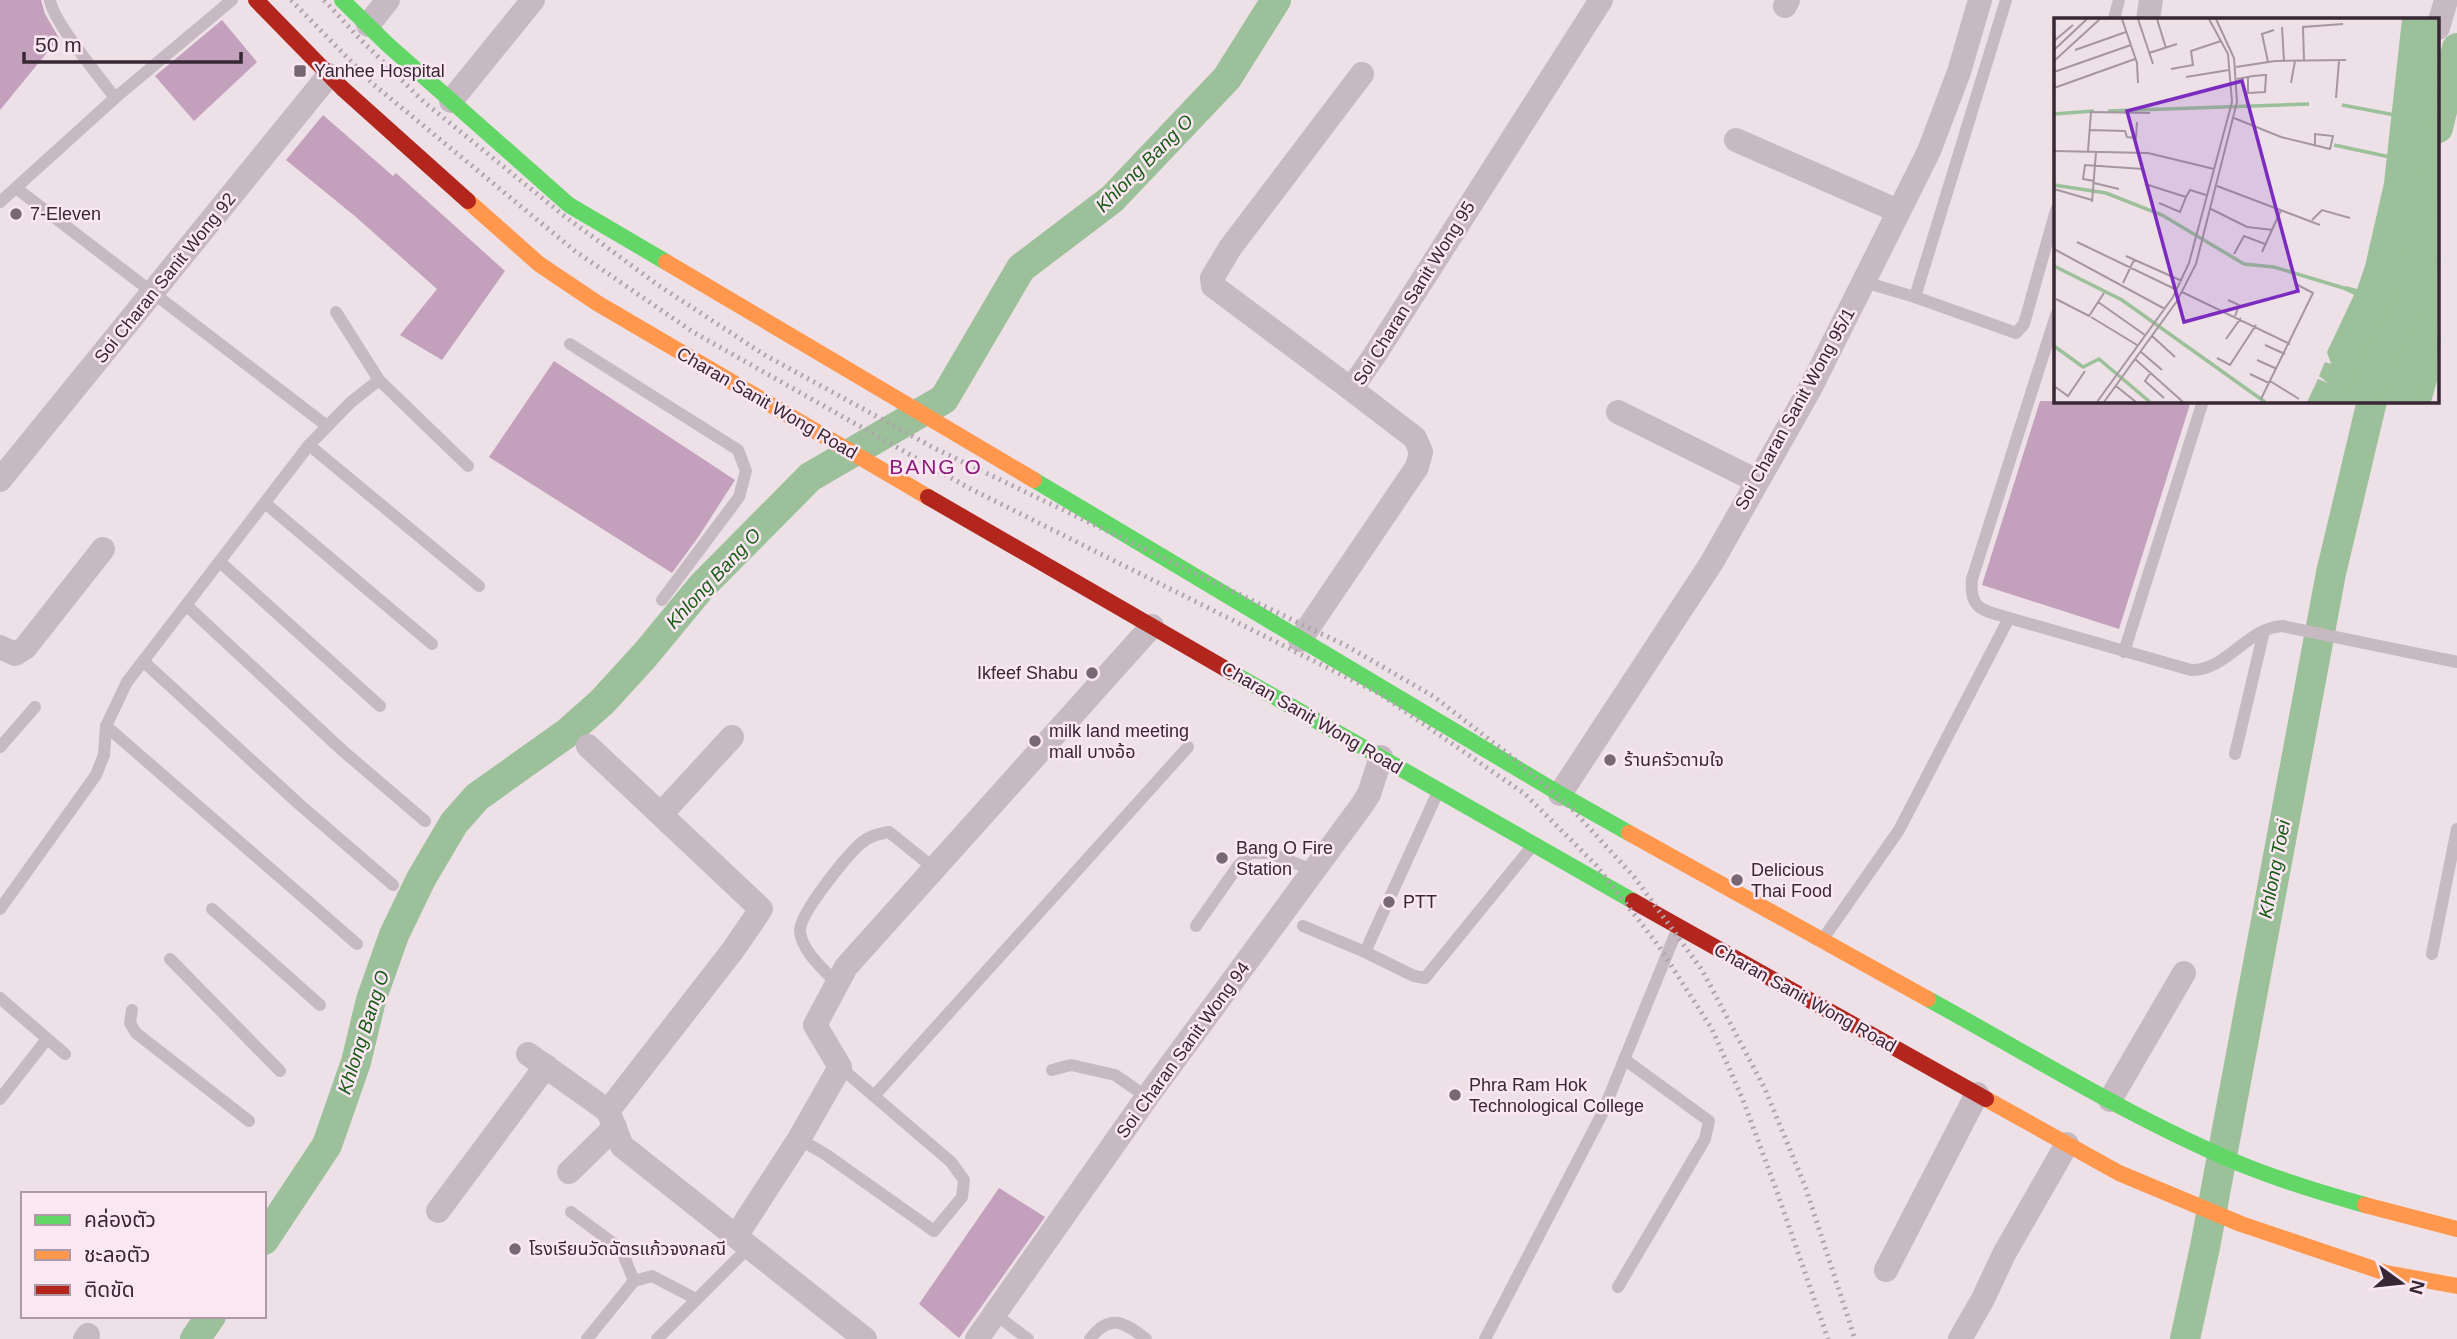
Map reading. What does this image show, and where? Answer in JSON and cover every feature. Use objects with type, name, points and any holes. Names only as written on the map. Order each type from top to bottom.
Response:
[{"type":"main road","name":"Charan Sanit Wong Road","points":[[256,0],[329,75],[539,264],[597,303],[879,469],[1152,626],[1386,749],[1439,791],[1532,845],[2119,1173],[2241,1224],[2386,1273],[2457,1286]]},
{"type":"main road","points":[[342,0],[569,205],[943,425],[1297,645],[1411,705],[1560,794],[2110,1100],[2197,1144],[2253,1169],[2326,1194],[2457,1229]]},
{"type":"main road","points":[[1401,723],[1411,705]]},
{"type":"street","points":[[368,25],[388,0]]},
{"type":"street","points":[[451,101],[533,0]]},
{"type":"street","name":"Soi Charan Sanit Wong 95","points":[[1297,645],[1417,467],[1421,452],[1415,438],[1351,389],[1382,345],[1601,0]]},
{"type":"street","name":"Soi Charan Sanit Wong 95/1","points":[[1560,794],[1712,562],[1811,387],[1929,151],[1946,110],[1980,0]]},
{"type":"street","points":[[2148,18],[2151,0]]},
{"type":"street","points":[[2440,21],[2446,0]]},
{"type":"street","points":[[1351,389],[1213,286],[1212,278],[1230,248],[1362,74]]},
{"type":"street","name":"Soi Charan Sanit Wong 92","points":[[0,480],[329,75]]},
{"type":"street","points":[[1736,140],[1898,211]]},
{"type":"street","points":[[1619,412],[1757,481]]},
{"type":"street","points":[[0,647],[15,654],[25,648],[103,549]]},
{"type":"street","points":[[743,1242],[841,1067],[815,1026],[846,967],[1152,626]]},
{"type":"street","points":[[660,814],[732,737]]},
{"type":"street","points":[[569,1172],[612,1119],[761,909],[588,746]]},
{"type":"street","name":"Soi Charan Sanit Wong 94","points":[[977,1339],[1147,1097],[1315,872],[1369,794],[1386,749]]},
{"type":"street","points":[[2110,1100],[2184,973]]},
{"type":"street","points":[[438,1211],[537,1060],[612,1119],[622,1146],[865,1339]]},
{"type":"street","points":[[1886,1270],[1977,1094]]},
{"type":"street","points":[[1960,1339],[2004,1254],[2067,1144]]},
{"type":"lane","points":[[50,0],[62,25],[115,98]]},
{"type":"lane","points":[[0,202],[115,98],[232,0]]},
{"type":"lane","points":[[1915,297],[2006,0]]},
{"type":"lane","points":[[2114,18],[2119,0]]},
{"type":"lane","points":[[16,188],[327,426]]},
{"type":"lane","points":[[1864,282],[1915,297],[2016,334],[2024,324],[2054,217]]},
{"type":"lane","points":[[336,312],[379,380],[468,466]]},
{"type":"lane","points":[[2054,321],[1972,579],[1971,596],[1979,608],[2124,652],[2199,670],[2216,663],[2264,631],[2282,626],[2457,662]]},
{"type":"lane","points":[[570,344],[738,450],[746,471],[739,497],[662,600]]},
{"type":"lane","points":[[0,909],[96,775],[104,755],[106,726],[127,682],[309,445],[351,402],[379,380]]},
{"type":"lane","points":[[2124,652],[2203,402]]},
{"type":"lane","points":[[309,445],[479,586]]},
{"type":"lane","points":[[265,503],[432,644]]},
{"type":"lane","points":[[220,562],[380,706]]},
{"type":"lane","points":[[186,605],[343,751],[425,821]]},
{"type":"lane","points":[[1823,939],[1899,830],[2008,618]]},
{"type":"lane","points":[[2235,754],[2264,631]]},
{"type":"lane","points":[[144,661],[299,804],[393,885]]},
{"type":"lane","points":[[0,747],[35,707]]},
{"type":"lane","points":[[106,726],[357,944]]},
{"type":"lane","points":[[874,1096],[1188,747]]},
{"type":"lane","points":[[1365,952],[1439,791]]},
{"type":"lane","points":[[2432,954],[2457,829]]},
{"type":"lane","points":[[837,984],[804,947],[799,929],[807,909],[860,844],[875,834],[890,832],[935,869]]},
{"type":"lane","points":[[1303,926],[1414,976],[1424,978],[1532,845]]},
{"type":"lane","points":[[1196,926],[1250,853],[1270,853],[1315,872]]},
{"type":"lane","points":[[212,909],[320,1005]]},
{"type":"lane","points":[[1485,1339],[1602,1114],[1678,926]]},
{"type":"lane","points":[[170,959],[280,1071]]},
{"type":"lane","points":[[0,998],[65,1055]]},
{"type":"lane","points":[[132,1010],[130,1023],[136,1033],[249,1121]]},
{"type":"lane","points":[[0,1099],[47,1040]]},
{"type":"lane","points":[[1618,1287],[1705,1139],[1709,1121],[1624,1059]]},
{"type":"lane","points":[[1052,1070],[1071,1065],[1115,1075],[1147,1097]]},
{"type":"lane","points":[[799,1139],[825,1154],[934,1231],[962,1197],[964,1180],[951,1162],[841,1067]]},
{"type":"lane","points":[[571,1212],[621,1248],[634,1281]]},
{"type":"lane","points":[[657,1339],[696,1299],[743,1242]]},
{"type":"lane","points":[[587,1339],[634,1281],[652,1276],[696,1299]]},
{"type":"lane","points":[[995,1314],[1028,1339]]},
{"type":"lane","points":[[1090,1339],[1096,1332],[1114,1322],[1124,1322],[1146,1339]]},
{"type":"building","points":[[0,0],[41,0],[45,14],[59,38],[0,110]]},
{"type":"building","points":[[222,20],[257,62],[194,121],[155,76]]},
{"type":"building","points":[[323,115],[393,176],[396,173],[505,271],[442,360],[400,335],[437,289],[356,217],[286,160]]},
{"type":"building","points":[[554,361],[735,480],[672,573],[489,457]]},
{"type":"building","points":[[2040,401],[2191,402],[2119,629],[1982,585]]},
{"type":"building","points":[[999,1188],[1045,1217],[959,1338],[919,1304]]},
{"type":"waterway","name":"Khlong Bang O","points":[[266,1237],[327,1145],[356,1062],[371,1000],[394,935],[421,879],[454,823],[477,797],[567,733],[602,702],[702,586],[810,477],[944,399],[1021,268],[1112,199],[1227,78],[1276,0]]},
{"type":"waterway","name":"Khlong Toei","points":[[2440,120],[2457,48]]},
{"type":"waterway","name":"Khlong Toei","points":[[2185,1339],[2205,1247],[2331,573],[2372,402]]},
{"type":"waterway","name":"Khlong Bang O","points":[[195,1339],[210,1318]]},
{"type":"railway","points":[[291,0],[373,84],[575,251],[693,332],[969,488],[1380,694],[1525,794],[1596,865],[1658,945],[1712,1029],[1743,1100],[1828,1339]]},
{"type":"railway","points":[[324,0],[424,102],[563,215],[658,285],[763,354],[936,449],[1345,645],[1433,696],[1512,757],[1574,811],[1635,878],[1702,970],[1765,1089],[1805,1186],[1855,1339]]},
{"type":"traffic: fast","points":[[342,0],[387,44],[569,205],[666,262]]},
{"type":"traffic: fast","points":[[1034,480],[1629,833]]},
{"type":"traffic: fast","points":[[1231,672],[1633,901]]},
{"type":"traffic: fast","points":[[1928,999],[2081,1085],[2198,1145],[2269,1175],[2365,1205]]},
{"type":"traffic: slow","points":[[468,201],[539,264],[597,303],[928,497]]},
{"type":"traffic: slow","points":[[666,262],[1034,480]]},
{"type":"traffic: slow","points":[[1629,833],[1928,999]]},
{"type":"traffic: slow","points":[[1986,1099],[2119,1173],[2241,1224],[2386,1273],[2457,1286]]},
{"type":"traffic: slow","points":[[2365,1205],[2457,1229]]},
{"type":"traffic: jam","points":[[256,0],[342,88],[468,201]]},
{"type":"traffic: jam","points":[[928,497],[1231,672]]},
{"type":"traffic: jam","points":[[1633,901],[1986,1099]]},
{"type":"place","name":"Yanhee Hospital","points":[[300,71]]},
{"type":"place","name":"7-Eleven","points":[[16,214]]},
{"type":"place","name":"Ikfeef Shabu","points":[[1092,673]]},
{"type":"place","name":"milk land meeting mall บางอ้อ","points":[[1035,741]]},
{"type":"place","name":"ร้านครัวตามใจ","points":[[1610,760]]},
{"type":"place","name":"Bang O Fire Station","points":[[1222,858]]},
{"type":"place","name":"Delicious Thai Food","points":[[1737,880]]},
{"type":"place","name":"PTT","points":[[1389,902]]},
{"type":"place","name":"Phra Ram Hok Technological College","points":[[1455,1095]]},
{"type":"place","name":"โรงเรียนวัดฉัตรแก้วจงกลณี","points":[[515,1249]]},
{"type":"district","name":"BANG O","points":[[936,467]]}]
